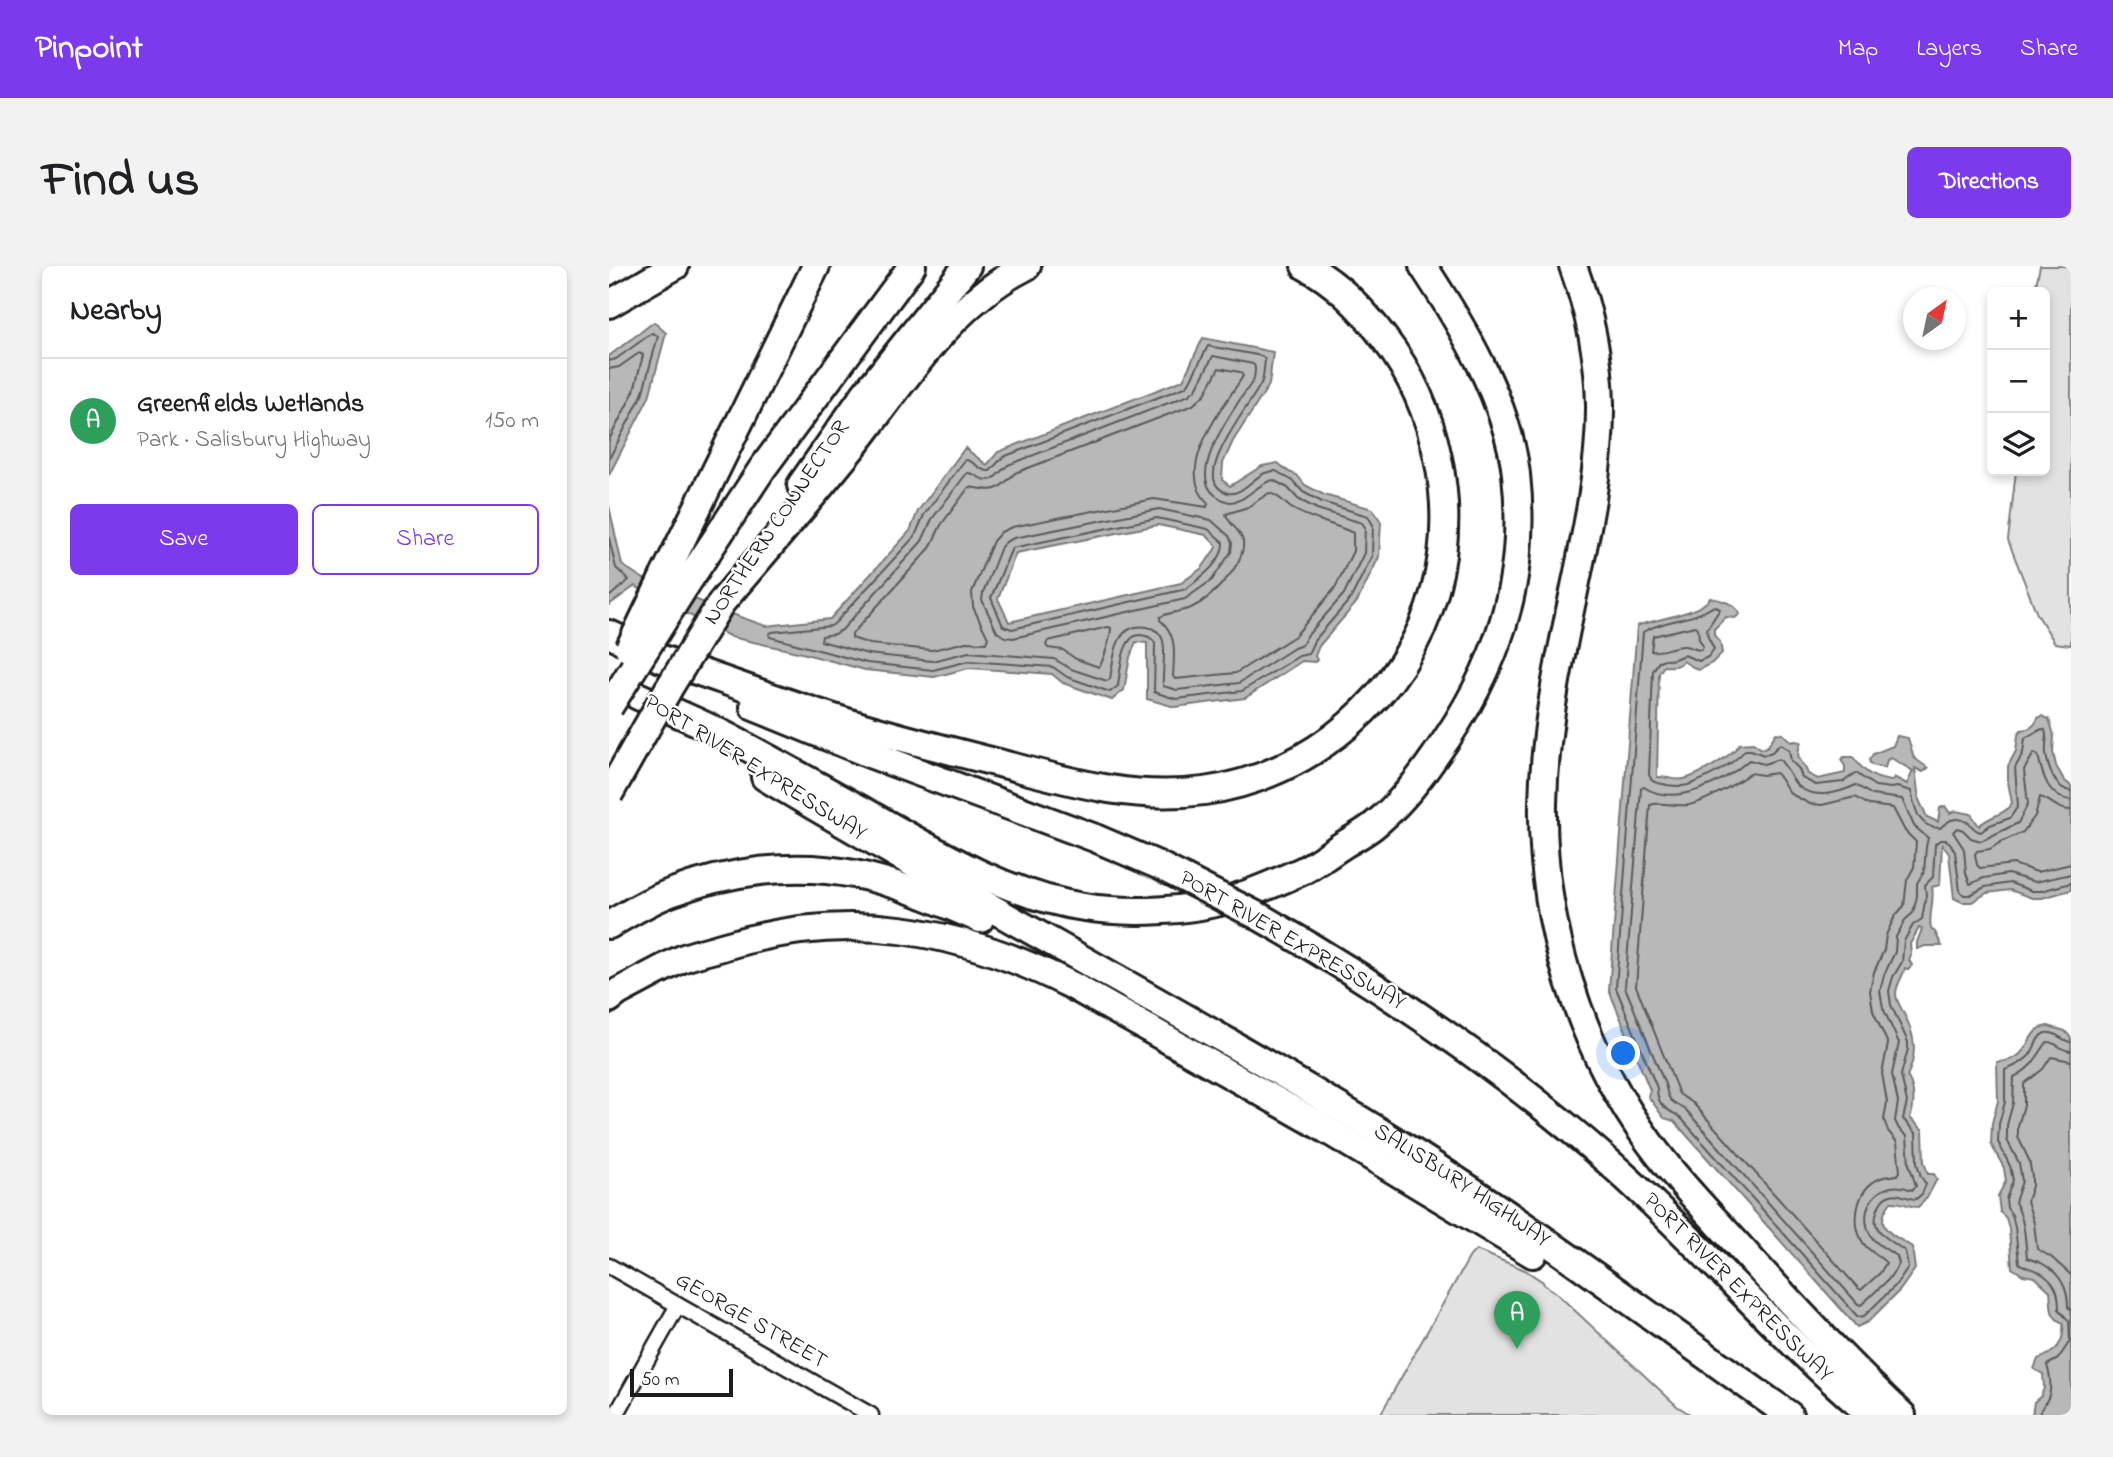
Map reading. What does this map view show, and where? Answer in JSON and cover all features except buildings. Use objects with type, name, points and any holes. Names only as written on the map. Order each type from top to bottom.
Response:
[{"type":"highway","points":[[609,304],[675,266]]},
{"type":"highway","points":[[609,692],[674,581],[816,266]]},
{"type":"highway","name":"NORTHERN CONNECTOR","points":[[609,708],[674,581],[762,469],[912,266]]},
{"type":"highway","name":"NORTHERN CONNECTOR","points":[[609,794],[721,603],[795,493],[865,394],[967,266]]},
{"type":"highway","points":[[721,603],[820,488],[913,366],[953,321],[984,292],[1027,266]]},
{"type":"highway","points":[[659,658],[833,718],[1056,778],[1122,792],[1168,795],[1244,783],[1279,770],[1314,751],[1348,726],[1376,697],[1402,663],[1423,624],[1435,590],[1442,545],[1444,503],[1435,445],[1421,398],[1398,356],[1372,322],[1345,294],[1305,266]]},
{"type":"highway","points":[[638,696],[726,736],[959,863],[1023,892],[1084,907],[1125,911],[1184,908],[1233,899],[1303,871],[1374,825],[1416,783],[1455,728],[1476,691],[1493,656],[1512,590],[1519,513],[1516,469],[1506,429],[1477,356],[1423,266]]},
{"type":"highway","points":[[1573,266],[1587,308],[1597,356],[1600,404],[1594,475],[1552,706],[1544,775],[1543,834],[1548,890],[1563,965],[1584,1023],[1607,1072],[1650,1143],[1692,1194],[1828,1343],[1902,1415]]},
{"type":"highway","name":"PORT RIVER EXPRESSWAY","points":[[609,634],[712,688],[800,727],[1095,838],[1158,865],[1260,917],[1331,958],[1450,1036],[1535,1101],[1612,1166],[1827,1376],[1871,1415]]},
{"type":"highway","name":"PORT RIVER EXPRESSWAY","points":[[609,680],[859,833],[1119,981]]},
{"type":"highway","points":[[609,925],[649,903],[690,886],[773,869],[810,869],[855,874],[928,896],[1119,981]]},
{"type":"highway","points":[[609,999],[684,958],[755,937],[798,929],[859,926],[911,931],[989,950],[1071,985],[1314,1122],[1567,1275],[1769,1415]]},
{"type":"highway","name":"SALISBURY HIGHWAY","points":[[1119,981],[1278,1071],[1416,1155],[1590,1273],[1789,1415]]},
{"type":"street","name":"GEORGE STREET","points":[[609,1266],[871,1415]]},
{"type":"street","points":[[616,1415],[678,1305]]},
{"type":"shaded area","points":[[2040,266],[2071,266],[2071,645],[2055,643],[2037,614],[2008,540],[2015,476],[2050,476],[2050,287],[2033,287]]},
{"type":"shaded area","points":[[1476,1250],[1525,1270],[1543,1282],[1677,1406],[1691,1415],[1380,1415],[1470,1256]]},
{"type":"water","points":[[654,322],[666,333],[649,397],[609,475],[609,356]]},
{"type":"water","points":[[1203,338],[1273,352],[1269,385],[1233,441],[1223,463],[1222,480],[1230,486],[1262,466],[1278,463],[1297,475],[1305,485],[1324,495],[1373,509],[1381,522],[1379,557],[1357,602],[1319,646],[1315,656],[1317,660],[1302,661],[1245,698],[1175,707],[1147,699],[1147,643],[1136,642],[1130,657],[1124,690],[1112,700],[1063,683],[1052,674],[969,668],[934,677],[865,670],[731,637],[635,586],[609,605],[609,506],[622,565],[644,579],[766,626],[830,619],[910,531],[918,511],[965,448],[987,465],[998,452],[1183,380]],"holes":[[[1158,525],[1206,535],[1217,546],[1202,568],[1181,583],[1009,622],[998,599],[1016,553]]]},
{"type":"water","points":[[1710,598],[1731,605],[1740,614],[1735,618],[1726,617],[1714,629],[1722,653],[1712,663],[1698,670],[1683,661],[1677,666],[1664,666],[1659,673],[1657,777],[1690,777],[1722,760],[1739,744],[1753,743],[1762,749],[1768,746],[1776,733],[1783,734],[1791,742],[1801,742],[1798,753],[1800,760],[1808,774],[1818,779],[1845,773],[1841,760],[1844,757],[1853,757],[1865,771],[1874,776],[1892,781],[1894,777],[1907,784],[1913,771],[1891,758],[1887,760],[1885,768],[1871,765],[1869,760],[1873,754],[1893,746],[1897,736],[1908,738],[1914,758],[1928,768],[1923,772],[1915,768],[1919,800],[1927,817],[1938,822],[1940,808],[1945,806],[1950,813],[1956,811],[1971,814],[1979,826],[2005,811],[2012,803],[2008,766],[2016,751],[2018,735],[2021,730],[2032,727],[2042,716],[2049,719],[2054,735],[2056,766],[2071,786],[2071,890],[2032,898],[2010,890],[1987,893],[1972,902],[1962,902],[1954,898],[1949,854],[1942,844],[1940,885],[1932,887],[1930,923],[1942,946],[1917,949],[1922,929],[1919,928],[1910,944],[1909,960],[1912,965],[1908,969],[1905,968],[1896,994],[1911,1029],[1914,1045],[1913,1060],[1907,1076],[1913,1097],[1910,1118],[1923,1130],[1924,1162],[1928,1174],[1934,1174],[1937,1179],[1927,1198],[1918,1207],[1891,1202],[1885,1211],[1883,1218],[1887,1229],[1912,1247],[1915,1269],[1900,1290],[1868,1322],[1857,1327],[1674,1121],[1664,1118],[1648,1096],[1650,1090],[1609,990],[1637,626],[1687,612],[1705,604]]},
{"type":"water","points":[[2048,1026],[2065,1031],[2071,1038],[2071,1415],[2032,1415],[2034,1402],[2041,1396],[2044,1388],[2043,1374],[2034,1369],[2038,1359],[2050,1354],[2061,1342],[2063,1323],[2053,1314],[2050,1291],[2035,1277],[2023,1275],[2012,1268],[2009,1229],[2006,1218],[2000,1212],[1998,1196],[2006,1181],[2004,1168],[1991,1144],[1992,1123],[1998,1101],[1997,1062],[2017,1056],[2034,1033]]},
{"type":"place","name":"Greenfields Wetlands","points":[[1517,1349]]}]
